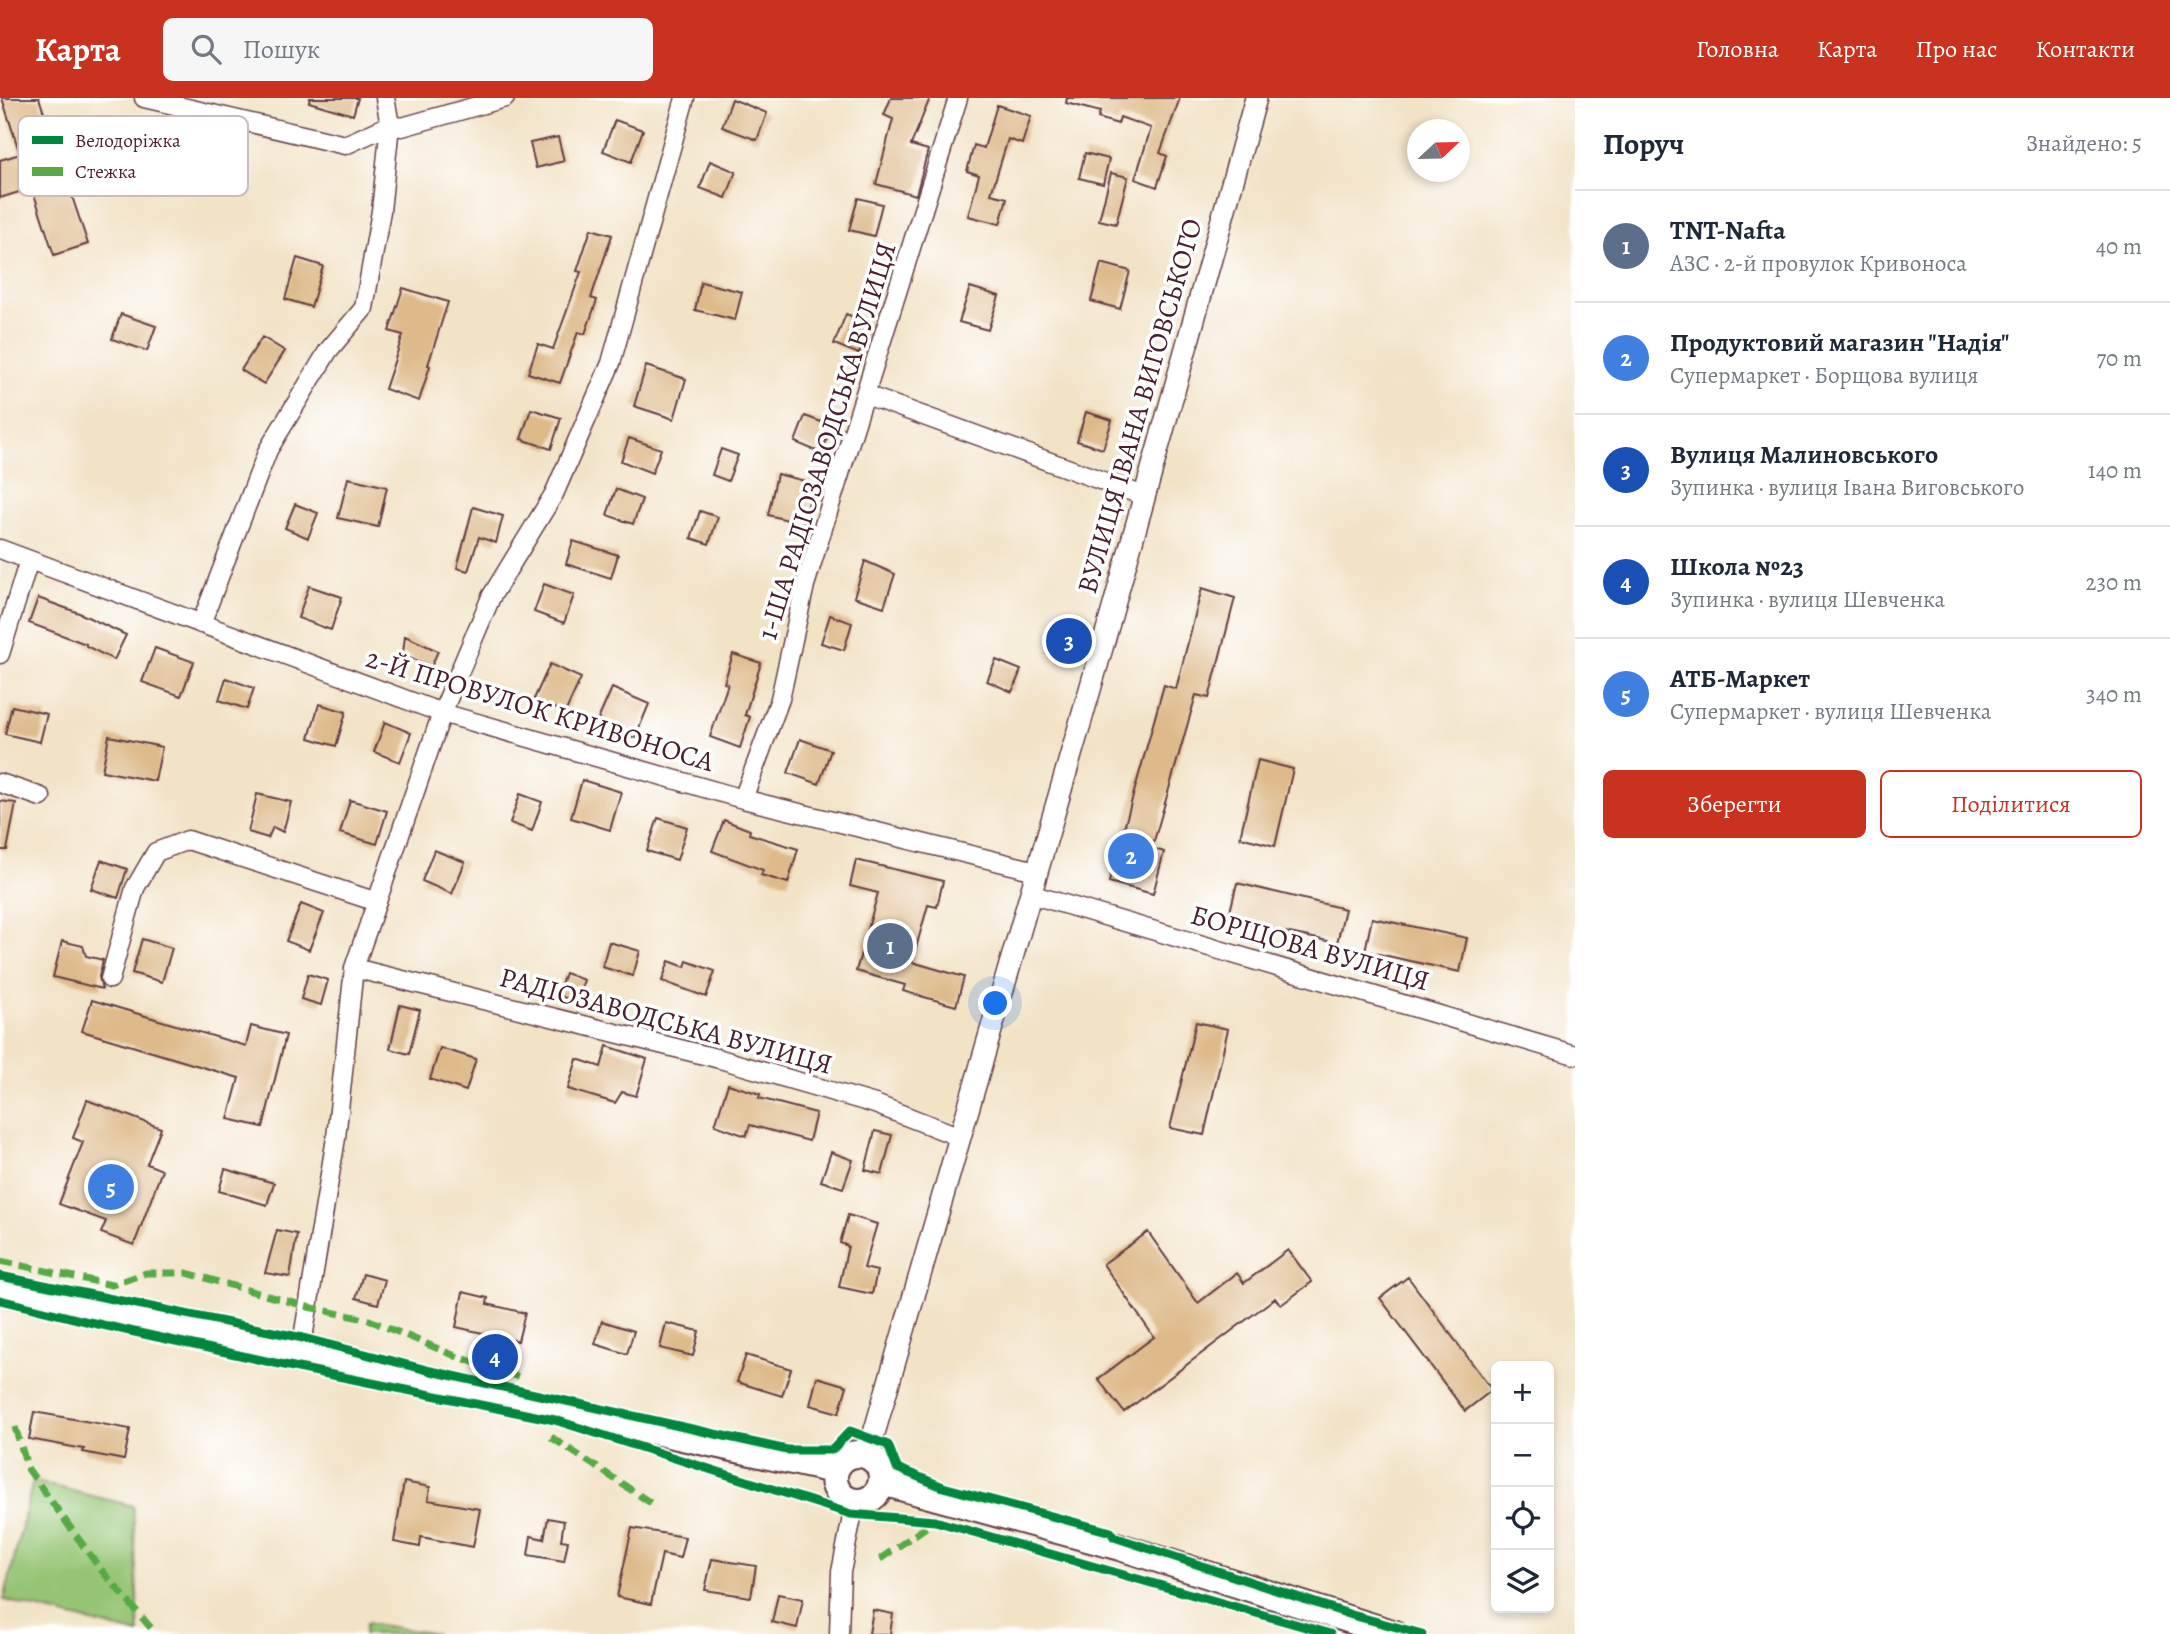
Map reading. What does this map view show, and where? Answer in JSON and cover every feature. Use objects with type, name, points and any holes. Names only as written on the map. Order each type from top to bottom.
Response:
[{"type":"main road","points":[[0,1289],[834,1470]]},
{"type":"main road","points":[[868,1454],[878,1465],[882,1482],[875,1496],[868,1501],[855,1502],[844,1498],[835,1483],[834,1470],[844,1457],[868,1454]]},
{"type":"main road","points":[[882,1482],[1120,1547],[1395,1634]]},
{"type":"street","points":[[144,98],[221,116]]},
{"type":"street","points":[[201,624],[268,450],[328,351],[364,307],[382,211],[390,125],[385,98]]},
{"type":"street","points":[[248,122],[345,145],[390,125],[402,127],[505,98]]},
{"type":"street","points":[[300,1356],[336,1138],[354,968],[442,713],[491,597],[554,494],[611,363],[685,98]]},
{"type":"street","name":"1-ША РАДІОЗАВОДСЬКА ВУЛИЦЯ","points":[[743,799],[780,698],[805,586],[958,98]]},
{"type":"street","name":"ВУЛИЦЯ ІВАНА ВИГОВСЬКОГО","points":[[868,1454],[1256,98]]},
{"type":"street","points":[[866,394],[1144,495]]},
{"type":"street","name":"2-Й ПРОВУЛОК КРИВОНОСА","points":[[0,550],[442,713],[743,799],[1036,872]]},
{"type":"street","points":[[0,654],[29,560]]},
{"type":"street","points":[[0,783],[41,797]]},
{"type":"street","points":[[110,979],[135,888],[156,852],[188,840],[377,902]]},
{"type":"street","name":"БОРЩОВА ВУЛИЦЯ","points":[[1030,894],[1575,1055]]},
{"type":"street","name":"РАДІОЗАВОДСЬКА ВУЛИЦЯ","points":[[354,968],[719,1059],[875,1104],[960,1137]]},
{"type":"street","points":[[839,1634],[841,1572],[855,1502]]},
{"type":"green space","points":[[33,1481],[133,1506],[139,1634],[4,1600]]},
{"type":"green space","points":[[366,1623],[437,1634],[364,1634]]},
{"type":"building","points":[[2,98],[39,98],[45,116],[18,116],[18,148]]},
{"type":"building","points":[[310,98],[358,98],[353,115],[309,102]]},
{"type":"building","points":[[891,98],[930,98],[911,145],[928,150],[916,195],[876,184],[893,119],[884,115]]},
{"type":"building","points":[[1067,98],[1180,98],[1160,153],[1167,156],[1157,187],[1135,179],[1151,128],[1120,117],[1118,124],[1098,118],[1100,112],[1066,103]]},
{"type":"building","points":[[732,99],[767,113],[757,140],[722,127]]},
{"type":"building","points":[[997,105],[1031,116],[1022,144],[1008,139],[991,194],[1007,198],[1000,224],[968,216],[979,175],[967,171],[974,145],[984,148]]},
{"type":"building","points":[[615,120],[643,130],[631,162],[603,151]]},
{"type":"building","points":[[558,137],[564,161],[536,168],[530,143]]},
{"type":"building","points":[[1085,153],[1109,159],[1103,184],[1079,178]]},
{"type":"building","points":[[18,155],[18,192],[0,198],[0,160]]},
{"type":"building","points":[[710,161],[736,172],[726,198],[700,188]]},
{"type":"building","points":[[1111,173],[1128,177],[1116,224],[1099,220]]},
{"type":"building","points":[[35,196],[72,196],[88,244],[54,255]]},
{"type":"building","points":[[858,198],[882,204],[874,236],[849,230]]},
{"type":"building","points":[[591,229],[612,235],[591,298],[597,300],[585,334],[578,332],[560,383],[528,373],[538,344],[553,349],[581,272],[577,271]]},
{"type":"building","points":[[297,258],[323,266],[311,307],[285,299]]},
{"type":"building","points":[[1101,263],[1130,271],[1120,309],[1091,301]]},
{"type":"building","points":[[701,282],[742,292],[735,320],[695,310]]},
{"type":"building","points":[[970,287],[999,296],[988,330],[959,322]]},
{"type":"building","points":[[403,288],[448,302],[419,401],[385,389],[403,335],[389,331]]},
{"type":"building","points":[[121,314],[156,326],[147,351],[112,339]]},
{"type":"building","points":[[846,314],[871,324],[859,354],[834,344]]},
{"type":"building","points":[[262,337],[285,351],[264,384],[241,370]]},
{"type":"building","points":[[646,366],[686,379],[674,419],[634,406]]},
{"type":"building","points":[[531,409],[561,418],[551,449],[521,439]]},
{"type":"building","points":[[1086,412],[1112,420],[1103,449],[1077,441]]},
{"type":"building","points":[[805,416],[832,426],[821,453],[795,442]]},
{"type":"building","points":[[629,438],[661,449],[652,473],[621,461]]},
{"type":"building","points":[[721,449],[738,455],[728,481],[712,475]]},
{"type":"building","points":[[777,474],[813,483],[804,524],[768,515]]},
{"type":"building","points":[[348,478],[387,487],[378,527],[338,518]]},
{"type":"building","points":[[616,489],[642,499],[633,524],[607,515]]},
{"type":"building","points":[[295,504],[318,513],[308,538],[285,528]]},
{"type":"building","points":[[473,507],[503,516],[496,543],[479,537],[468,571],[457,568]]},
{"type":"building","points":[[700,511],[718,517],[709,544],[691,538]]},
{"type":"building","points":[[573,541],[618,555],[611,578],[566,564]]},
{"type":"building","points":[[865,561],[895,574],[884,607],[854,597]]},
{"type":"building","points":[[544,584],[574,595],[564,623],[534,612]]},
{"type":"building","points":[[309,586],[342,597],[331,630],[298,618]]},
{"type":"building","points":[[1202,588],[1235,598],[1209,698],[1196,695],[1152,848],[1164,852],[1153,894],[1109,882],[1164,685],[1176,689]]},
{"type":"building","points":[[38,598],[126,635],[114,660],[86,644],[29,623]]},
{"type":"building","points":[[830,615],[852,623],[844,650],[821,643]]},
{"type":"building","points":[[405,636],[438,651],[431,667],[403,654]]},
{"type":"building","points":[[155,648],[194,662],[181,696],[142,682]]},
{"type":"building","points":[[733,654],[761,663],[745,715],[750,717],[740,748],[710,737],[728,684],[724,683]]},
{"type":"building","points":[[996,660],[1021,670],[1012,692],[987,681]]},
{"type":"building","points":[[550,664],[581,678],[565,713],[534,699]]},
{"type":"building","points":[[226,678],[254,688],[247,709],[219,700]]},
{"type":"building","points":[[612,688],[649,704],[635,738],[597,722]]},
{"type":"building","points":[[319,704],[346,712],[336,746],[309,738]]},
{"type":"building","points":[[12,706],[47,714],[40,742],[5,734]]},
{"type":"building","points":[[385,722],[411,733],[400,762],[374,752]]},
{"type":"building","points":[[109,736],[162,747],[155,781],[102,771]]},
{"type":"building","points":[[800,739],[831,750],[819,784],[788,773]]},
{"type":"building","points":[[1258,760],[1293,769],[1275,846],[1240,837]]},
{"type":"building","points":[[582,780],[621,792],[610,830],[571,818]]},
{"type":"building","points":[[257,794],[291,802],[283,832],[273,827],[268,838],[248,832]]},
{"type":"building","points":[[520,794],[542,802],[532,831],[510,823]]},
{"type":"building","points":[[350,800],[387,811],[377,844],[340,833]]},
{"type":"building","points":[[0,801],[16,803],[7,850],[0,850]]},
{"type":"building","points":[[658,818],[687,827],[677,860],[647,851]]},
{"type":"building","points":[[724,820],[750,830],[749,834],[798,849],[788,883],[761,875],[763,870],[712,851]]},
{"type":"building","points":[[434,850],[465,862],[452,894],[422,881]]},
{"type":"building","points":[[101,860],[127,869],[118,898],[91,889]]},
{"type":"building","points":[[856,860],[943,881],[937,907],[928,905],[912,962],[964,977],[956,1006],[903,991],[905,985],[856,971],[878,893],[850,886]]},
{"type":"building","points":[[1237,883],[1345,909],[1337,943],[1228,920]]},
{"type":"building","points":[[301,904],[324,913],[309,950],[286,941]]},
{"type":"building","points":[[1372,918],[1467,938],[1460,972],[1365,951]]},
{"type":"building","points":[[142,939],[172,948],[162,982],[132,973]]},
{"type":"building","points":[[62,941],[83,946],[86,956],[103,960],[99,977],[102,989],[53,977]]},
{"type":"building","points":[[609,942],[640,951],[633,976],[602,967]]},
{"type":"building","points":[[669,961],[685,967],[687,961],[715,971],[706,997],[662,981]]},
{"type":"building","points":[[565,973],[584,980],[576,1002],[557,995]]},
{"type":"building","points":[[308,974],[328,980],[321,1005],[301,999]]},
{"type":"building","points":[[92,1000],[246,1046],[251,1026],[286,1035],[263,1127],[228,1119],[239,1078],[82,1031]]},
{"type":"building","points":[[400,1005],[420,1010],[409,1054],[390,1049]]},
{"type":"building","points":[[1196,1022],[1228,1029],[1204,1135],[1170,1128]]},
{"type":"building","points":[[607,1046],[647,1059],[636,1096],[622,1092],[615,1103],[568,1089],[577,1059],[601,1067]]},
{"type":"building","points":[[440,1048],[476,1059],[466,1091],[430,1079]]},
{"type":"building","points":[[728,1084],[760,1094],[759,1098],[816,1113],[809,1141],[750,1125],[746,1136],[715,1125]]},
{"type":"building","points":[[87,1100],[161,1128],[147,1164],[162,1170],[134,1245],[101,1233],[106,1221],[59,1204],[83,1142],[73,1138]]},
{"type":"building","points":[[875,1131],[892,1135],[882,1174],[865,1170]]},
{"type":"building","points":[[831,1152],[853,1160],[843,1188],[821,1181]]},
{"type":"building","points":[[225,1169],[274,1183],[267,1205],[219,1191]]},
{"type":"building","points":[[848,1215],[877,1224],[864,1268],[877,1271],[872,1294],[839,1287],[848,1246],[840,1243]]},
{"type":"building","points":[[277,1230],[297,1234],[290,1277],[265,1273]]},
{"type":"building","points":[[1148,1232],[1198,1303],[1237,1273],[1244,1283],[1288,1250],[1312,1282],[1281,1305],[1275,1298],[1124,1412],[1098,1379],[1154,1337],[1103,1264]]},
{"type":"building","points":[[363,1274],[385,1280],[378,1304],[356,1298]]},
{"type":"building","points":[[1408,1277],[1491,1391],[1465,1411],[1380,1298]]},
{"type":"building","points":[[463,1292],[488,1298],[487,1304],[525,1313],[518,1341],[456,1327]]},
{"type":"building","points":[[602,1321],[634,1331],[627,1354],[595,1344]]},
{"type":"building","points":[[666,1323],[699,1331],[693,1356],[660,1348]]},
{"type":"building","points":[[746,1355],[791,1369],[782,1396],[737,1382]]},
{"type":"building","points":[[817,1377],[847,1386],[839,1413],[810,1405]]},
{"type":"building","points":[[34,1412],[130,1429],[124,1460],[83,1452],[84,1449],[29,1439]]},
{"type":"building","points":[[404,1482],[430,1487],[428,1500],[480,1509],[473,1547],[421,1537],[420,1547],[394,1542]]},
{"type":"building","points":[[548,1518],[564,1521],[561,1540],[568,1541],[564,1561],[528,1555],[531,1536],[544,1539]]},
{"type":"building","points":[[632,1528],[685,1537],[680,1558],[662,1554],[651,1604],[617,1597]]},
{"type":"building","points":[[712,1559],[756,1566],[751,1597],[705,1590]]},
{"type":"building","points":[[778,1594],[803,1599],[797,1628],[772,1622]]},
{"type":"building","points":[[873,1610],[893,1614],[890,1634],[869,1634]]},
{"type":"marked path","points":[[0,1261],[112,1285],[146,1273],[187,1273],[308,1307],[369,1320],[458,1357],[519,1377]]},
{"type":"marked path","points":[[15,1427],[28,1469],[98,1566],[151,1628]]},
{"type":"marked path","points":[[551,1437],[651,1503]]},
{"type":"marked path","points":[[880,1559],[935,1521]]},
{"type":"cycle path","points":[[0,1276],[303,1338],[431,1371],[787,1450],[832,1450],[850,1431],[888,1445],[897,1468],[943,1487],[1111,1532],[1114,1537],[1352,1615],[1422,1634]]},
{"type":"cycle path","points":[[0,1300],[298,1368],[555,1420],[851,1514],[935,1521],[1330,1634]]},
{"type":"place","name":"Вулиця Малиновського","points":[[1069,641]]},
{"type":"place","name":"Продуктовий магазин \"Надія\"","points":[[1131,856]]},
{"type":"place","name":"TNT-Nafta","points":[[890,946]]},
{"type":"place","name":"АТБ-Маркет","points":[[111,1187]]},
{"type":"place","name":"Школа №23","points":[[495,1357]]}]
